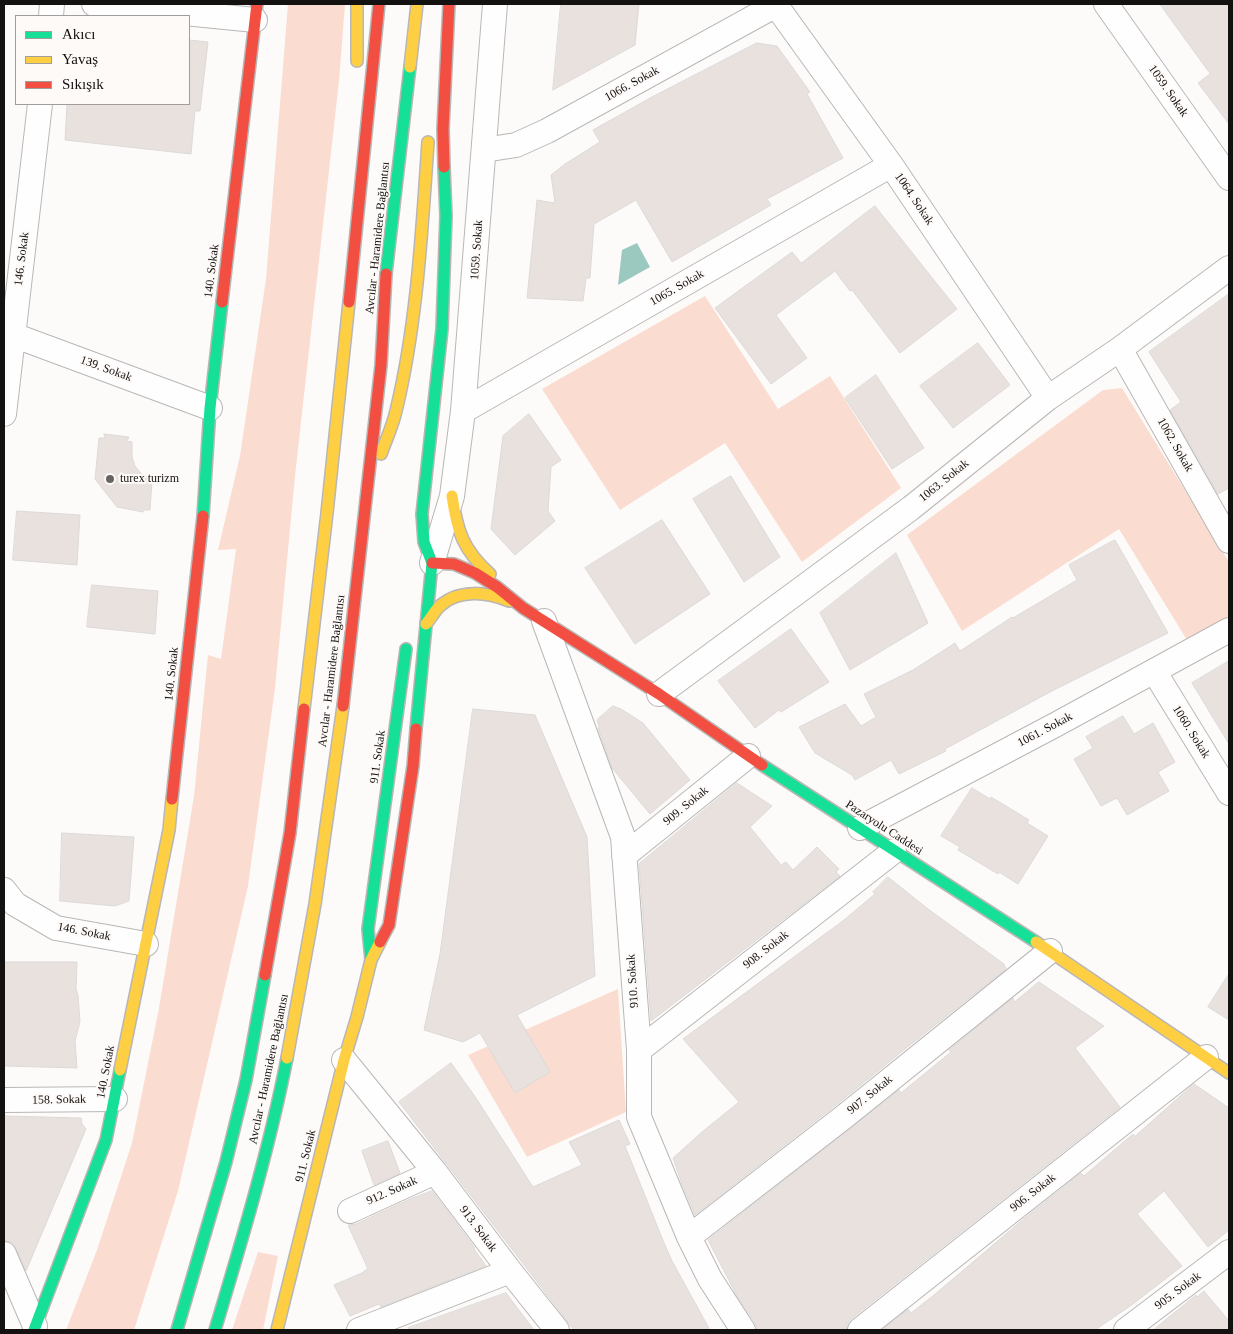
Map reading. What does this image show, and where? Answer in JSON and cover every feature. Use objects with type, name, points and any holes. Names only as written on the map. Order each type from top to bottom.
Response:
[{"type":"main road","points":[[358,4],[358,81],[367,119]]},
{"type":"main road","name":"Avcılar - Haramidere Bağlantısı","points":[[177,1330],[226,1162],[246,1080],[290,832],[327,513],[379,4]]},
{"type":"main road","name":"Avcılar - Haramidere Bağlantısı","points":[[215,1330],[275,1119],[295,1019],[316,895],[341,720],[380,364],[386,268],[417,4]]},
{"type":"main road","points":[[432,106],[440,27],[448,4]]},
{"type":"main road","points":[[448,4],[450,23],[443,129],[446,216],[442,329],[421,528],[426,550],[426,571],[454,564],[475,573],[497,587],[523,608]]},
{"type":"main road","name":"140. Sokak","points":[[34,1328],[106,1140],[169,830],[206,487],[210,408],[256,12]]},
{"type":"main road","points":[[367,487],[386,443],[396,412],[402,381],[421,240],[429,134]]},
{"type":"main road","points":[[452,496],[456,528],[469,555],[498,580],[523,608]]},
{"type":"main road","name":"911. Sokak","points":[[277,1330],[344,1060],[371,960],[389,925],[413,766],[426,624],[426,571]]},
{"type":"main road","points":[[426,624],[442,604],[459,596],[476,594],[499,596],[523,608]]},
{"type":"main road","name":"Pazaryolu Caddesi","points":[[523,608],[659,694],[748,756],[1050,951],[1229,1073]]},
{"type":"main road","name":"911. Sokak","points":[[371,960],[368,921],[409,633]]},
{"type":"street","points":[[94,4],[256,12]]},
{"type":"street","name":"1059. Sokak","points":[[426,571],[452,496],[464,411],[495,4]]},
{"type":"street","name":"1059. Sokak","points":[[1106,4],[1229,178]]},
{"type":"street","name":"1066. Sokak","points":[[484,150],[516,145],[547,131],[776,5]]},
{"type":"street","name":"1064. Sokak","points":[[776,5],[891,165],[1048,398]]},
{"type":"street","name":"146. Sokak","points":[[4,414],[9,332],[40,105]]},
{"type":"street","name":"1065. Sokak","points":[[464,411],[891,165]]},
{"type":"street","name":"1063. Sokak","points":[[659,694],[911,508],[1048,398],[1120,349],[1229,268]]},
{"type":"street","name":"139. Sokak","points":[[9,332],[210,408]]},
{"type":"street","name":"1062. Sokak","points":[[1120,349],[1229,541]]},
{"type":"street","name":"910. Sokak","points":[[544,621],[623,837],[639,1050],[640,1117],[689,1237],[710,1279],[743,1330]]},
{"type":"street","name":"1061. Sokak","points":[[860,828],[1229,630]]},
{"type":"street","name":"1060. Sokak","points":[[1154,671],[1229,793]]},
{"type":"street","name":"909. Sokak","points":[[624,856],[748,756]]},
{"type":"street","name":"908. Sokak","points":[[639,1050],[894,851]]},
{"type":"street","name":"146. Sokak","points":[[4,890],[15,904],[56,928],[146,944]]},
{"type":"street","name":"907. Sokak","points":[[689,1237],[845,1116],[1050,951]]},
{"type":"street","name":"906. Sokak","points":[[860,1330],[1206,1057]]},
{"type":"street","name":"913. Sokak","points":[[344,1060],[435,1172],[556,1330]]},
{"type":"street","name":"158. Sokak","points":[[4,1100],[115,1099]]},
{"type":"street","name":"912. Sokak","points":[[350,1211],[435,1172]]},
{"type":"street","name":"905. Sokak","points":[[1126,1330],[1229,1252]]},
{"type":"street","points":[[4,1255],[34,1328]]},
{"type":"street","points":[[358,1330],[510,1272]]},
{"type":"shaded area","points":[[288,4],[345,4],[339,81],[295,476],[275,688],[248,886],[178,1191],[134,1330],[66,1330],[97,1250],[132,1143],[159,1008],[194,796],[208,655],[221,659],[236,549],[218,550],[240,456],[266,279]]},
{"type":"shaded area","points":[[637,243],[650,267],[618,285],[622,250]]},
{"type":"shaded area","points":[[705,296],[778,409],[830,376],[901,488],[802,562],[725,443],[620,510],[542,389]]},
{"type":"shaded area","points":[[1122,388],[1229,562],[1229,620],[1190,645],[1119,529],[962,631],[907,535],[1103,390]]},
{"type":"shaded area","points":[[618,989],[626,1112],[527,1157],[468,1055]]},
{"type":"shaded area","points":[[258,1252],[278,1256],[263,1330],[232,1330]]},
{"type":"building","points":[[561,4],[639,4],[635,45],[553,90]]},
{"type":"building","points":[[1160,4],[1229,4],[1229,124],[1198,83],[1210,74]]},
{"type":"building","points":[[190,40],[208,42],[200,111],[195,111],[191,154],[65,140],[67,105],[190,105]]},
{"type":"building","points":[[757,43],[777,46],[810,92],[807,94],[843,158],[767,199],[771,205],[672,262],[636,200],[594,224],[590,278],[586,278],[583,301],[527,298],[537,200],[555,203],[551,175],[600,142],[593,130],[652,97]]},
{"type":"building","points":[[875,206],[957,309],[900,353],[852,290],[850,291],[835,271],[776,315],[807,358],[771,384],[715,308],[792,252],[801,263]]},
{"type":"building","points":[[1229,294],[1229,488],[1218,494],[1170,410],[1181,402],[1149,352]]},
{"type":"building","points":[[978,343],[1010,385],[953,428],[920,386]]},
{"type":"building","points":[[876,375],[924,448],[892,469],[845,398]]},
{"type":"building","points":[[529,414],[561,460],[551,467],[548,511],[555,521],[515,555],[491,529],[503,436]]},
{"type":"building","points":[[104,434],[129,437],[127,441],[132,442],[132,457],[135,466],[144,477],[152,480],[150,510],[144,510],[143,512],[117,507],[95,479],[99,438],[105,438]]},
{"type":"building","points":[[731,476],[780,557],[744,582],[693,499]]},
{"type":"building","points":[[17,511],[80,515],[77,565],[13,560]]},
{"type":"building","points":[[662,520],[710,594],[635,644],[585,568]]},
{"type":"building","points":[[1115,540],[1168,633],[1050,692],[945,749],[946,751],[899,774],[891,760],[855,780],[852,775],[815,753],[799,727],[845,704],[861,726],[876,717],[864,694],[913,670],[955,643],[960,651],[1012,617],[1077,580],[1069,565]]},
{"type":"building","points":[[896,553],[928,623],[850,670],[820,613]]},
{"type":"building","points":[[92,585],[158,591],[155,634],[87,627]]},
{"type":"building","points":[[791,629],[829,682],[781,712],[779,710],[755,728],[718,681]]},
{"type":"building","points":[[1229,661],[1229,744],[1192,683]]},
{"type":"building","points":[[613,706],[643,723],[690,780],[650,814],[612,768],[598,728],[597,720]]},
{"type":"building","points":[[473,709],[535,715],[587,837],[595,976],[517,1015],[550,1072],[515,1093],[480,1033],[463,1042],[424,1030],[440,954]]},
{"type":"building","points":[[1123,716],[1134,734],[1153,723],[1175,762],[1158,772],[1169,791],[1127,815],[1117,798],[1101,806],[1074,759],[1093,748],[1086,737]]},
{"type":"building","points":[[737,783],[772,806],[750,827],[781,865],[786,862],[793,870],[817,847],[839,869],[836,872],[840,876],[651,1021],[639,864]]},
{"type":"building","points":[[972,788],[1029,820],[1027,823],[1048,836],[1018,884],[958,850],[960,847],[941,836]]},
{"type":"building","points":[[62,833],[134,837],[129,901],[115,906],[60,901]]},
{"type":"building","points":[[888,877],[928,909],[1004,964],[1006,969],[695,1215],[673,1158],[739,1102],[683,1039],[844,920],[875,894],[873,892]]},
{"type":"building","points":[[4,962],[77,962],[76,989],[80,1022],[75,1041],[77,1068],[4,1066]]},
{"type":"building","points":[[1229,974],[1229,1020],[1208,1007]]},
{"type":"building","points":[[1039,982],[1104,1026],[1075,1048],[1120,1107],[851,1319],[847,1324],[847,1330],[757,1330],[755,1323],[737,1296],[708,1240],[899,1090],[901,1093],[951,1052],[949,1050],[1013,998],[1014,1002]]},
{"type":"building","points":[[451,1063],[476,1098],[533,1187],[582,1165],[569,1142],[619,1120],[630,1144],[625,1146],[662,1238],[672,1261],[710,1330],[574,1330],[399,1102]]},
{"type":"building","points":[[1194,1084],[1229,1108],[1229,1230],[1208,1247],[1164,1191],[1137,1214],[1182,1266],[1133,1304],[1095,1330],[882,1330],[908,1309],[911,1313],[934,1295],[1081,1173],[1084,1176],[1133,1134],[1135,1136]]},
{"type":"building","points":[[4,1116],[81,1118],[82,1124],[86,1129],[26,1271],[16,1248],[12,1243],[4,1241]]},
{"type":"building","points":[[388,1141],[400,1173],[374,1185],[362,1151]]},
{"type":"building","points":[[432,1191],[475,1248],[486,1266],[381,1307],[379,1304],[350,1316],[334,1285],[368,1269],[348,1225],[356,1224]]},
{"type":"building","points":[[1204,1291],[1229,1321],[1229,1330],[1153,1330],[1196,1295],[1197,1297]]},
{"type":"building","points":[[506,1293],[534,1330],[409,1330],[408,1328]]},
{"type":"traffic: fast","points":[[386,274],[410,67]]},
{"type":"traffic: fast","points":[[432,563],[424,542],[422,514],[442,329],[446,216],[444,167]]},
{"type":"traffic: fast","points":[[203,516],[210,408],[222,302]]},
{"type":"traffic: fast","points":[[416,729],[432,563]]},
{"type":"traffic: fast","points":[[371,960],[368,929],[406,649]]},
{"type":"traffic: fast","points":[[762,765],[1036,942]]},
{"type":"traffic: fast","points":[[177,1330],[226,1162],[246,1080],[265,975]]},
{"type":"traffic: fast","points":[[215,1330],[245,1229],[287,1058]]},
{"type":"traffic: fast","points":[[34,1330],[106,1140],[120,1070]]},
{"type":"traffic: slow","points":[[357,4],[357,61]]},
{"type":"traffic: slow","points":[[410,67],[417,4]]},
{"type":"traffic: slow","points":[[381,454],[395,416],[409,345],[418,277],[428,142]]},
{"type":"traffic: slow","points":[[304,709],[349,302]]},
{"type":"traffic: slow","points":[[452,496],[456,520],[467,548],[490,574]]},
{"type":"traffic: slow","points":[[426,624],[441,605],[457,596],[483,594],[509,601]]},
{"type":"traffic: slow","points":[[287,1058],[315,904],[343,706]]},
{"type":"traffic: slow","points":[[120,1070],[169,830],[172,799]]},
{"type":"traffic: slow","points":[[277,1330],[344,1060],[371,960],[380,942]]},
{"type":"traffic: slow","points":[[1036,942],[1229,1073]]},
{"type":"traffic: jam","points":[[222,302],[257,4]]},
{"type":"traffic: jam","points":[[349,302],[379,4]]},
{"type":"traffic: jam","points":[[444,167],[443,129],[449,4]]},
{"type":"traffic: jam","points":[[343,706],[381,365],[386,274]]},
{"type":"traffic: jam","points":[[172,799],[203,516]]},
{"type":"traffic: jam","points":[[432,563],[454,564],[475,573],[497,587],[523,608],[659,694],[762,765]]},
{"type":"traffic: jam","points":[[265,975],[290,833],[304,709]]},
{"type":"traffic: jam","points":[[380,942],[389,925],[413,766],[416,729]]},
{"type":"place","name":"turex turizm","points":[[110,479]]}]
